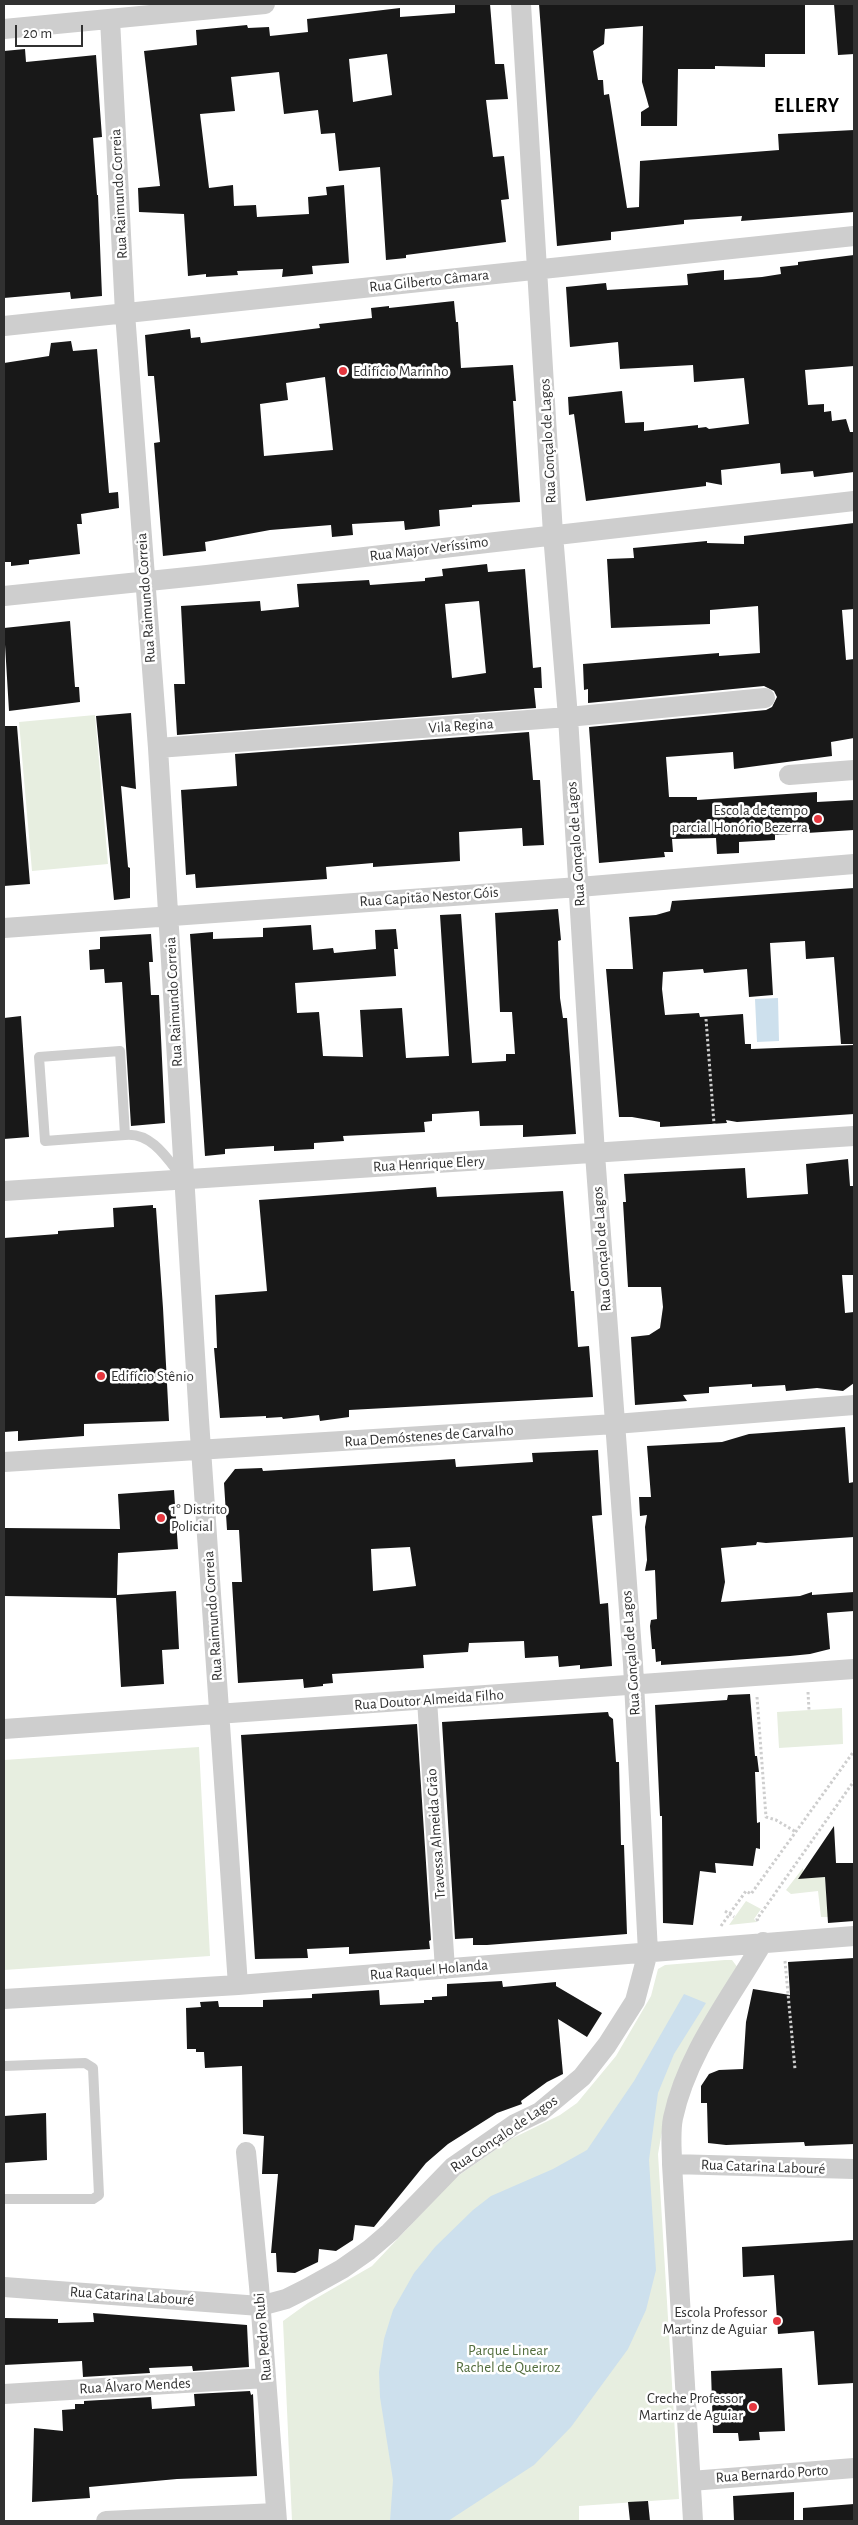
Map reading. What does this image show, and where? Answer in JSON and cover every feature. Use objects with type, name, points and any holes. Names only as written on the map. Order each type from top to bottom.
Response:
[{"type":"street","points":[[4,29],[265,4]]},
{"type":"street","name":"Rua Gonçalo de Lagos","points":[[260,2306],[286,2299],[306,2289],[342,2269],[369,2250],[390,2232],[453,2167],[515,2124],[540,2112],[582,2076],[607,2045],[635,2001],[648,1952],[634,1684],[595,1154],[568,718],[553,534],[521,4]]},
{"type":"street","name":"Rua Raimundo Correia","points":[[110,19],[125,313],[158,748],[201,1451],[221,1715],[238,1985]]},
{"type":"street","name":"Rua Gilberto Câmara","points":[[4,326],[854,236]]},
{"type":"street","name":"Rua Major Veríssimo","points":[[4,596],[144,582],[854,501]]},
{"type":"street","name":"Vila Regina","points":[[158,748],[568,718],[765,698]]},
{"type":"street","points":[[789,775],[854,770]]},
{"type":"street","name":"Rua Capitão Nestor Góis","points":[[4,928],[579,887],[854,864]]},
{"type":"street","name":"Rua Henrique Elery","points":[[4,1191],[854,1136]]},
{"type":"street","name":"Rua Demóstenes de Carvalho","points":[[4,1462],[615,1424],[854,1404]]},
{"type":"street","name":"Rua Doutor Almeida Filho","points":[[4,1729],[854,1669]]},
{"type":"street","name":"Travessa Almeida Grão","points":[[427,1700],[445,1969]]},
{"type":"street","points":[[693,2521],[672,2164],[672,2120],[688,2069],[761,1933]]},
{"type":"street","name":"Rua Raquel Holanda","points":[[4,1999],[238,1985],[648,1952],[761,1933],[854,1936]]},
{"type":"street","name":"Rua Pedro Rubi","points":[[246,2152],[276,2517]]},
{"type":"street","name":"Rua Catarina Labouré","points":[[672,2164],[854,2169]]},
{"type":"street","name":"Rua Catarina Labouré","points":[[4,2287],[260,2306]]},
{"type":"street","name":"Rua Álvaro Mendes","points":[[4,2394],[266,2378]]},
{"type":"street","name":"Rua Bernardo Porto","points":[[691,2481],[854,2468]]},
{"type":"street","points":[[106,2521],[276,2517]]},
{"type":"lane","points":[[125,1134],[120,1051],[39,1057],[44,1140],[132,1134],[158,1145],[184,1179]]},
{"type":"lane","points":[[4,2066],[91,2064],[93,2068],[99,2195],[93,2199],[4,2198]]},
{"type":"path","points":[[706,1020],[715,1146]]},
{"type":"path","points":[[808,1691],[809,1710]]},
{"type":"path","points":[[756,1692],[766,1816],[796,1832]]},
{"type":"path","points":[[730,1914],[746,1891],[751,1894],[854,1752]]},
{"type":"path","points":[[761,1933],[756,1919],[854,1781]]},
{"type":"path","points":[[726,1911],[734,1917]]},
{"type":"path","points":[[785,1958],[795,2069]]},
{"type":"green space","points":[[95,715],[108,864],[32,871],[19,722]]},
{"type":"green space","points":[[842,1708],[843,1744],[779,1748],[777,1712]]},
{"type":"green space","points":[[199,1747],[210,1956],[4,1970],[4,1760]]},
{"type":"green space","points":[[803,1868],[804,1878],[825,1877],[828,1917],[821,1917],[818,1891],[791,1894],[786,1890]]},
{"type":"green space","points":[[746,1901],[761,1909],[754,1919],[757,1922],[729,1925]]},
{"type":"green space","name":"Parque Linear Rachel de Queiroz","points":[[732,1960],[738,1968],[664,2120],[658,2154],[679,2499],[579,2506],[579,2521],[292,2521],[283,2321],[308,2303],[372,2266],[455,2178],[511,2139],[560,2115],[577,2103],[616,2056],[651,1996],[658,1969],[665,1965]]},
{"type":"water","points":[[778,998],[779,1041],[757,1042],[755,999]]},
{"type":"water","points":[[684,1994],[706,2003],[674,2054],[658,2093],[649,2160],[656,2270],[646,2310],[628,2349],[571,2427],[534,2465],[448,2521],[390,2521],[393,2480],[380,2397],[379,2372],[384,2339],[393,2310],[414,2273],[435,2247],[473,2210],[491,2196],[553,2169],[587,2150],[634,2081]]},
{"type":"building","points":[[455,4],[490,4],[495,64],[504,64],[508,99],[486,100],[493,157],[504,156],[509,199],[501,200],[506,242],[406,255],[406,258],[386,260],[380,167],[339,171],[335,133],[321,134],[318,110],[284,114],[279,72],[231,77],[235,111],[200,114],[209,188],[233,185],[234,206],[256,205],[257,217],[309,214],[308,197],[327,195],[326,187],[344,185],[349,263],[312,266],[313,274],[282,277],[283,269],[237,271],[238,275],[206,277],[206,274],[188,276],[184,214],[139,212],[138,188],[160,186],[144,51],[197,45],[196,30],[247,25],[248,28],[269,27],[270,36],[308,32],[307,19],[400,8],[400,17],[455,13]],"holes":[[[387,54],[392,95],[353,102],[349,59]]]},
{"type":"building","points":[[539,4],[805,4],[805,54],[765,54],[765,67],[715,66],[715,69],[678,69],[677,126],[641,126],[641,112],[649,107],[642,82],[643,26],[605,29],[604,44],[593,51],[598,80],[603,80],[604,95],[609,94],[627,208],[639,207],[640,161],[779,150],[778,134],[854,130],[854,212],[741,221],[742,216],[684,220],[684,224],[611,232],[611,240],[557,246]]},
{"type":"building","points":[[834,4],[854,4],[854,54],[838,55]]},
{"type":"building","points":[[25,49],[26,62],[96,55],[102,137],[93,138],[98,195],[102,296],[71,299],[70,292],[4,298],[4,51]]},
{"type":"building","points":[[854,255],[854,366],[805,370],[808,405],[824,404],[824,412],[831,411],[832,421],[846,419],[850,432],[854,432],[854,472],[814,477],[813,471],[781,474],[780,463],[721,470],[722,485],[706,482],[706,486],[586,501],[574,414],[569,415],[568,397],[622,391],[625,423],[644,422],[644,431],[698,425],[698,428],[706,427],[709,429],[749,424],[744,378],[694,382],[693,365],[620,369],[618,342],[570,347],[566,287],[606,283],[607,290],[688,285],[687,274],[724,270],[724,280],[762,277],[781,274],[780,267],[798,265],[798,262]]},
{"type":"building","points":[[454,301],[456,322],[458,322],[461,368],[513,365],[516,401],[513,401],[520,502],[472,505],[472,507],[439,510],[440,526],[405,530],[404,521],[352,524],[353,535],[332,537],[331,525],[270,530],[205,542],[206,551],[163,556],[154,443],[160,442],[154,376],[148,376],[145,335],[190,329],[191,338],[200,337],[201,343],[320,328],[319,324],[372,318],[371,308],[389,306],[389,308]],"holes":[[[325,377],[333,450],[264,456],[260,404],[288,400],[286,383]]]},
{"type":"building","points":[[71,341],[73,351],[97,349],[109,493],[118,492],[119,508],[81,514],[82,524],[77,524],[80,554],[29,560],[29,564],[11,566],[11,562],[4,562],[4,363],[49,356],[51,343]]},
{"type":"building","points":[[854,523],[854,609],[842,610],[846,660],[854,659],[854,738],[831,742],[832,756],[734,769],[733,752],[666,757],[669,797],[697,797],[697,800],[817,792],[817,802],[854,800],[854,830],[775,835],[775,840],[739,842],[739,853],[717,854],[716,838],[672,839],[673,852],[664,852],[665,857],[599,863],[589,727],[766,710],[772,707],[777,697],[774,691],[764,686],[588,703],[588,689],[584,690],[583,664],[719,653],[719,656],[760,653],[758,606],[710,610],[710,624],[611,628],[607,559],[634,558],[633,548],[707,541],[707,543],[744,544],[744,536]]},
{"type":"building","points":[[487,564],[488,572],[525,569],[533,668],[541,667],[542,688],[534,688],[536,708],[177,735],[174,684],[185,684],[181,606],[260,601],[261,611],[299,607],[297,584],[369,580],[370,585],[425,581],[425,578],[443,576],[442,569]],"holes":[[[479,601],[486,673],[452,678],[445,604]]]},
{"type":"building","points":[[70,621],[75,687],[79,687],[80,702],[9,711],[4,628]]},
{"type":"building","points":[[131,713],[136,789],[121,786],[128,867],[130,868],[130,898],[114,900],[96,716]]},
{"type":"building","points":[[4,726],[17,726],[30,884],[4,886]]},
{"type":"building","points":[[529,732],[533,780],[540,780],[544,845],[523,846],[522,828],[459,832],[460,861],[373,867],[373,863],[326,867],[327,879],[196,888],[195,874],[186,875],[181,790],[237,786],[235,754]]},
{"type":"building","points":[[854,888],[854,1044],[841,1044],[834,957],[806,959],[805,941],[770,943],[773,995],[749,997],[747,969],[704,973],[703,969],[663,972],[662,989],[665,1015],[699,1013],[700,1017],[743,1014],[745,1044],[751,1044],[751,1049],[854,1045],[854,1114],[737,1122],[726,1120],[727,1123],[660,1127],[660,1122],[632,1117],[619,1117],[606,969],[633,969],[629,917],[656,915],[670,911],[672,901]]},
{"type":"building","points":[[558,909],[561,940],[558,941],[560,998],[563,1018],[567,1018],[576,1134],[523,1137],[523,1125],[480,1126],[479,1111],[432,1114],[432,1121],[424,1122],[425,1132],[343,1136],[344,1141],[314,1143],[314,1149],[274,1151],[274,1146],[225,1149],[225,1154],[205,1156],[190,934],[213,932],[213,939],[263,937],[263,928],[311,925],[313,950],[333,948],[334,953],[376,949],[375,930],[396,929],[398,949],[394,949],[396,976],[295,983],[297,1013],[319,1012],[323,1056],[363,1057],[360,1010],[402,1008],[406,1058],[449,1056],[440,915],[461,914],[472,1063],[506,1061],[506,1054],[515,1054],[512,1012],[500,1012],[495,913]]},
{"type":"building","points":[[151,934],[153,962],[149,962],[151,995],[159,995],[165,1123],[131,1126],[122,982],[105,983],[104,969],[90,970],[89,950],[100,949],[100,937]]},
{"type":"building","points":[[21,1016],[29,1137],[4,1139],[4,1018]]},
{"type":"building","points":[[848,1159],[850,1186],[854,1186],[854,1275],[842,1275],[845,1313],[854,1312],[854,1383],[843,1391],[817,1388],[786,1391],[785,1385],[752,1387],[752,1384],[709,1387],[709,1393],[683,1395],[687,1401],[635,1405],[631,1337],[649,1335],[660,1328],[663,1307],[661,1287],[628,1287],[623,1202],[626,1202],[624,1174],[745,1168],[747,1198],[808,1194],[806,1164]]},
{"type":"building","points":[[436,1187],[437,1197],[563,1191],[571,1291],[574,1291],[578,1347],[589,1346],[593,1397],[349,1410],[349,1417],[320,1421],[319,1415],[283,1419],[282,1417],[266,1418],[266,1416],[220,1418],[214,1348],[217,1348],[215,1295],[267,1291],[259,1200]]},
{"type":"building","points":[[153,1205],[153,1208],[156,1208],[169,1421],[84,1424],[84,1436],[18,1441],[18,1431],[4,1432],[4,1238],[58,1234],[58,1231],[114,1227],[113,1208]]},
{"type":"building","points":[[845,1427],[849,1483],[854,1482],[854,1537],[757,1542],[756,1545],[721,1548],[725,1582],[721,1602],[800,1596],[812,1592],[812,1595],[854,1592],[854,1611],[827,1613],[830,1649],[790,1656],[661,1665],[661,1661],[656,1662],[655,1649],[652,1649],[650,1626],[651,1620],[657,1619],[655,1570],[645,1571],[647,1560],[645,1527],[647,1515],[640,1516],[639,1497],[651,1497],[647,1446],[722,1442],[749,1434]]},
{"type":"building","points":[[598,1450],[602,1515],[592,1516],[600,1604],[608,1603],[612,1666],[580,1669],[580,1665],[559,1667],[558,1656],[525,1658],[524,1641],[469,1643],[468,1652],[423,1655],[424,1668],[332,1674],[333,1683],[323,1684],[323,1686],[304,1688],[303,1679],[238,1683],[232,1582],[242,1582],[239,1530],[227,1530],[224,1483],[235,1469],[262,1468],[263,1471],[455,1459],[456,1467],[533,1462],[532,1453]],"holes":[[[410,1547],[416,1586],[373,1591],[371,1549]]]},
{"type":"building","points":[[174,1490],[178,1549],[118,1553],[117,1595],[176,1591],[179,1649],[162,1650],[164,1684],[121,1687],[116,1598],[4,1596],[4,1528],[120,1529],[118,1494]]},
{"type":"building","points":[[750,1694],[755,1756],[757,1756],[759,1772],[755,1772],[757,1823],[760,1822],[760,1849],[756,1848],[753,1866],[715,1863],[716,1873],[700,1871],[693,1925],[663,1923],[662,1816],[660,1816],[655,1705],[727,1700],[728,1695]]},
{"type":"building","points":[[608,1712],[609,1716],[613,1719],[616,1762],[619,1762],[621,1845],[624,1845],[627,1934],[487,1945],[473,1945],[473,1938],[455,1939],[442,1722]]},
{"type":"building","points":[[417,1724],[431,1940],[429,1941],[430,1949],[349,1954],[349,1947],[307,1949],[308,1958],[255,1959],[241,1735]]},
{"type":"building","points":[[834,1826],[836,1863],[854,1863],[854,1921],[828,1923],[825,1877],[798,1879]]},
{"type":"building","points":[[854,1958],[854,2144],[805,2146],[804,2142],[726,2145],[708,2143],[707,2103],[701,2103],[701,2086],[709,2074],[719,2070],[743,2069],[746,2022],[753,1989],[790,1995],[788,1962]]},
{"type":"building","points":[[502,1981],[503,1987],[556,1982],[556,1986],[602,2013],[587,2037],[558,2019],[563,2074],[547,2082],[521,2101],[522,2104],[497,2113],[448,2144],[426,2163],[374,2227],[355,2225],[353,2240],[336,2251],[319,2249],[318,2262],[295,2273],[277,2272],[276,2253],[271,2253],[278,2174],[262,2174],[264,2136],[243,2134],[242,2066],[205,2068],[204,2052],[196,2052],[196,2049],[187,2049],[186,2008],[201,2007],[200,2002],[218,2001],[219,2007],[263,2007],[263,2000],[312,1998],[312,1994],[379,1990],[380,2005],[424,2003],[424,2000],[432,2000],[432,1997],[447,1996],[447,1984]]},
{"type":"building","points":[[46,2113],[47,2160],[4,2163],[4,2116]]},
{"type":"building","points":[[854,2240],[854,2383],[818,2385],[814,2331],[778,2334],[774,2275],[743,2277],[742,2247]]},
{"type":"building","points":[[93,2313],[247,2325],[249,2367],[193,2371],[192,2366],[149,2368],[150,2373],[83,2377],[82,2361],[4,2365],[4,2318],[58,2319],[58,2323],[94,2322]]},
{"type":"building","name":"Creche Professor Martinz de Aguiar","points":[[782,2368],[785,2431],[759,2432],[760,2440],[739,2441],[738,2433],[713,2433],[711,2371]]},
{"type":"building","points":[[250,2391],[251,2395],[253,2394],[257,2476],[177,2479],[89,2487],[90,2498],[32,2502],[34,2428],[63,2431],[62,2410],[75,2409],[75,2404],[84,2404],[84,2401],[151,2397],[152,2409],[195,2406],[194,2394]]},
{"type":"building","points":[[794,2492],[794,2521],[734,2521],[733,2496]]},
{"type":"building","points":[[648,2501],[650,2521],[630,2521],[628,2502]]},
{"type":"building","points":[[854,2504],[854,2521],[803,2521],[803,2508]]},
{"type":"place","name":"Edifício Marinho","points":[[343,371]]},
{"type":"place","name":"Escola de tempo parcial Honório Bezerra","points":[[818,819]]},
{"type":"place","name":"Edifício Stênio","points":[[101,1376]]},
{"type":"place","name":"1° Distrito Policial","points":[[161,1518]]},
{"type":"place","name":"Escola Professor Martinz de Aguiar","points":[[777,2321]]},
{"type":"place","name":"Creche Professor Martinz de Aguiar","points":[[753,2407]]},
{"type":"district","name":"ELLERY","points":[[807,106]]}]
